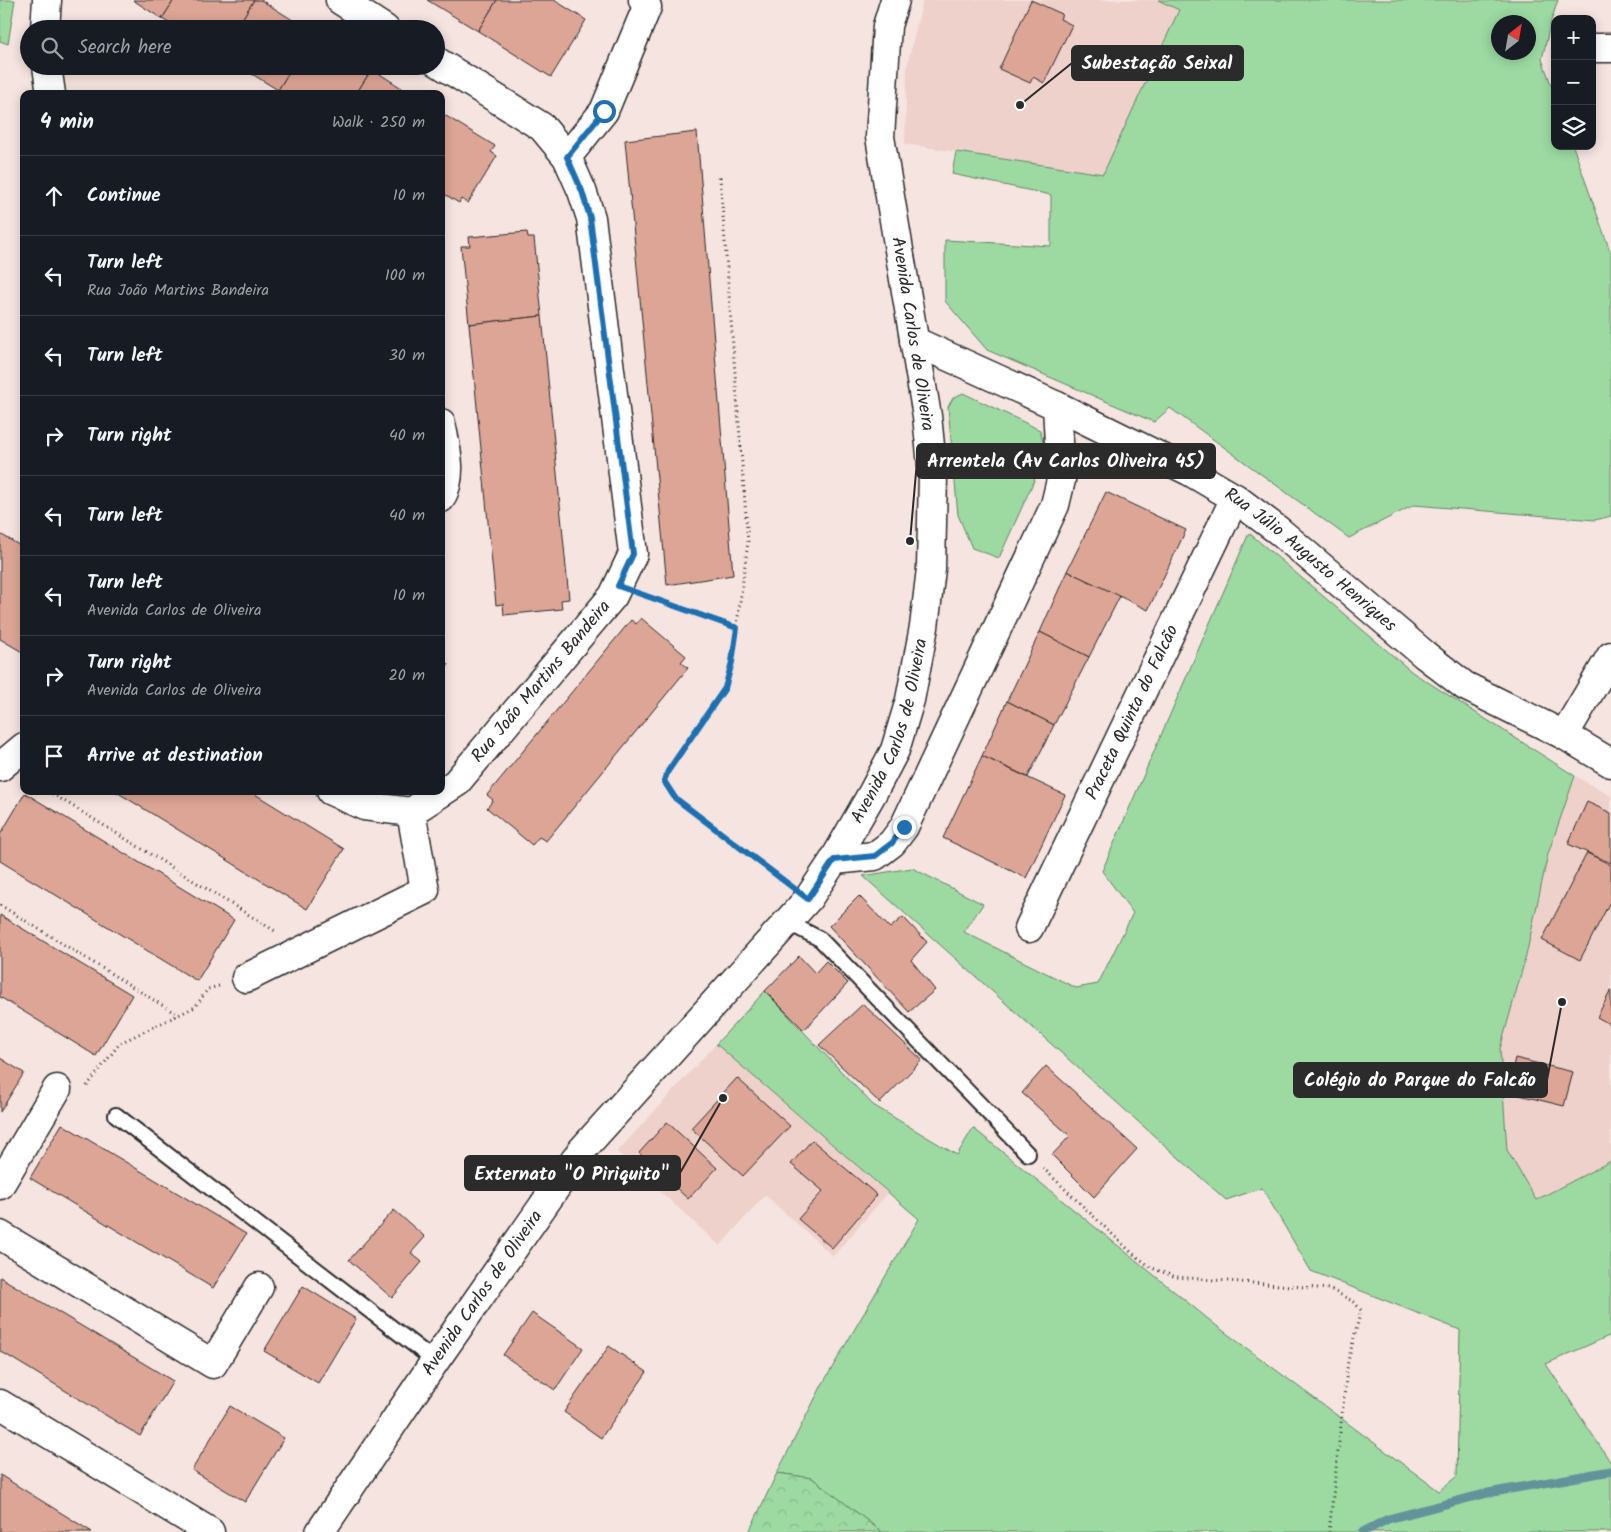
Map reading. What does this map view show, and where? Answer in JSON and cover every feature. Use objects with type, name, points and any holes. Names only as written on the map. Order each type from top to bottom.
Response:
[{"type":"street","points":[[46,20],[47,0]]},
{"type":"street","points":[[340,0],[372,20]]},
{"type":"street","points":[[567,157],[604,111],[647,7],[643,0]]},
{"type":"street","name":"Avenida Carlos de Oliveira","points":[[320,1532],[435,1361],[582,1150],[808,899],[834,860],[873,792],[894,750],[910,700],[924,627],[931,569],[933,475],[926,416],[880,137],[887,26],[895,0]]},
{"type":"street","points":[[1596,48],[1611,48]]},
{"type":"street","name":"Rua João Martins Bandeira","points":[[445,67],[542,127],[567,157],[582,191],[590,218],[633,554],[613,596],[456,783],[445,790]]},
{"type":"street","points":[[48,75],[50,90]]},
{"type":"street","name":"Rua Júlio Augusto Henriques","points":[[914,341],[1057,406],[1189,471],[1235,498],[1279,531],[1425,655],[1465,686],[1564,735],[1611,763]]},
{"type":"street","points":[[834,860],[875,856],[892,843],[904,827],[1056,505],[1061,480],[1057,406]]},
{"type":"street","points":[[445,448],[449,474],[445,490]]},
{"type":"street","name":"Praceta Quinta do Falcão","points":[[1029,928],[1235,498]]},
{"type":"street","points":[[1564,735],[1611,656]]},
{"type":"street","points":[[0,766],[20,750]]},
{"type":"street","points":[[246,978],[425,890],[411,812],[364,806],[340,795]]},
{"type":"street","name":"Rua João Martins Bandeira","points":[[411,812],[437,795]]},
{"type":"street","points":[[0,1185],[57,1089]]},
{"type":"street","points":[[0,1234],[213,1364],[259,1287]]},
{"type":"street","points":[[0,1404],[210,1532]]},
{"type":"lane","points":[[787,922],[820,940],[1028,1154]]},
{"type":"lane","points":[[116,1115],[435,1361]]},
{"type":"path","points":[[720,177],[748,542],[732,662],[725,688],[668,771],[664,781],[675,798],[808,899]]},
{"type":"path","points":[[618,586],[737,628]]},
{"type":"path","points":[[54,795],[304,949]]},
{"type":"path","points":[[0,905],[178,1015]]},
{"type":"path","points":[[57,1089],[80,1094],[120,1043],[195,1007],[208,989],[246,978]]},
{"type":"path","points":[[1028,1154],[1132,1253],[1152,1268],[1176,1276],[1330,1290],[1354,1302],[1361,1310],[1348,1362],[1329,1532]]},
{"type":"shaded area","points":[[923,0],[1158,0],[1180,10],[1103,174],[905,144],[907,66]]},
{"type":"shaded area","points":[[1575,776],[1611,796],[1611,1161],[1536,1200],[1507,1150],[1500,1049],[1526,956],[1548,854]]},
{"type":"shaded area","points":[[716,1044],[888,1193],[833,1256],[765,1195],[720,1246],[617,1152]]},
{"type":"green space","points":[[0,0],[15,0],[8,44],[0,41]]},
{"type":"green space","points":[[1158,0],[1558,0],[1553,15],[1551,15],[1542,59],[1551,85],[1551,150],[1574,150],[1611,254],[1611,516],[1595,520],[1414,505],[1349,538],[1170,408],[1154,422],[987,350],[945,301],[945,240],[1051,246],[1051,195],[952,174],[956,152],[1103,174],[1179,10]]},
{"type":"green space","points":[[963,393],[1040,430],[1046,454],[999,558],[972,548],[958,515],[948,407],[953,398]]},
{"type":"green space","points":[[1249,533],[1412,672],[1575,776],[1548,854],[1526,956],[1500,1049],[1507,1150],[1536,1200],[1611,1161],[1611,1335],[1546,1364],[1611,1463],[1611,1532],[882,1532],[812,1478],[777,1473],[822,1385],[919,1219],[716,1044],[765,991],[873,1105],[957,1155],[973,1128],[1218,1327],[1439,1491],[1457,1476],[1460,1330],[1311,1271],[1262,1188],[1226,1200],[863,876],[912,868],[983,904],[964,932],[1076,988],[1098,984],[1133,913],[1102,871]]},
{"type":"green space","points":[[777,1473],[812,1478],[882,1532],[749,1532]]},
{"type":"building","points":[[133,0],[174,0],[162,19]]},
{"type":"building","points":[[174,0],[254,0],[242,20],[162,19]]},
{"type":"building","points":[[254,0],[261,0],[293,20],[242,20]]},
{"type":"building","points":[[427,0],[497,0],[478,31]]},
{"type":"building","points":[[497,0],[554,0],[586,20],[551,77],[478,31]]},
{"type":"building","points":[[1031,0],[1062,14],[1060,19],[1072,25],[1044,83],[1033,77],[1030,83],[999,69]]},
{"type":"building","points":[[254,75],[287,75],[278,90]]},
{"type":"building","points":[[287,75],[368,75],[359,90],[278,90]]},
{"type":"building","points":[[368,75],[381,75],[405,90],[359,90]]},
{"type":"building","points":[[445,115],[495,146],[491,152],[497,156],[468,203],[461,199],[459,203],[445,194]]},
{"type":"building","points":[[697,132],[733,575],[667,585],[625,140]]},
{"type":"building","points":[[527,232],[528,238],[534,238],[542,316],[469,324],[461,246],[470,246],[469,237]]},
{"type":"building","points":[[542,316],[569,599],[561,600],[562,609],[504,615],[503,604],[496,605],[469,324]]},
{"type":"building","points":[[1106,492],[1186,530],[1148,610],[1067,571]]},
{"type":"building","points":[[2,535],[20,546],[20,651],[0,639],[0,538]]},
{"type":"building","points":[[1067,571],[1120,596],[1089,657],[1040,632]]},
{"type":"building","points":[[641,618],[686,656],[681,662],[688,668],[546,841],[539,837],[532,845],[487,808],[493,800],[487,795],[631,620],[636,624]]},
{"type":"building","points":[[1040,632],[1089,657],[1054,725],[1007,701]]},
{"type":"building","points":[[445,662],[449,664],[445,670]]},
{"type":"building","points":[[1007,701],[1054,725],[1028,777],[982,756]]},
{"type":"building","points":[[982,756],[1065,795],[1026,878],[943,838]]},
{"type":"building","points":[[24,795],[28,795],[234,920],[197,981],[0,861],[0,835]]},
{"type":"building","points":[[122,795],[256,795],[344,849],[307,909]]},
{"type":"building","points":[[1587,802],[1611,813],[1611,863],[1568,844]]},
{"type":"building","points":[[1587,853],[1611,865],[1611,900],[1580,960],[1542,940]]},
{"type":"building","points":[[859,896],[890,928],[903,917],[927,942],[911,960],[935,990],[909,1012],[829,926]]},
{"type":"building","points":[[0,915],[132,995],[96,1056],[0,997]]},
{"type":"building","points":[[799,956],[815,973],[826,961],[848,983],[804,1030],[765,991]]},
{"type":"building","points":[[1611,990],[1611,1025],[1597,1017]]},
{"type":"building","points":[[863,1004],[922,1060],[880,1103],[819,1045]]},
{"type":"building","points":[[0,1058],[24,1073],[0,1112]]},
{"type":"building","points":[[1515,1058],[1573,1072],[1564,1106],[1507,1092]]},
{"type":"building","points":[[1046,1066],[1137,1149],[1094,1197],[1052,1155],[1070,1136],[1022,1093]]},
{"type":"building","points":[[737,1078],[790,1126],[743,1176],[691,1128]]},
{"type":"building","points":[[667,1122],[717,1168],[688,1199],[639,1153]]},
{"type":"building","points":[[62,1124],[246,1234],[213,1288],[30,1178]]},
{"type":"building","points":[[812,1140],[877,1195],[832,1248],[798,1219],[823,1191],[791,1164]]},
{"type":"building","points":[[394,1210],[425,1237],[411,1253],[422,1262],[392,1298],[349,1260]]},
{"type":"building","points":[[0,1277],[173,1381],[140,1436],[0,1351]]},
{"type":"building","points":[[303,1286],[356,1319],[318,1383],[264,1351]]},
{"type":"building","points":[[532,1313],[583,1348],[555,1390],[503,1355]]},
{"type":"building","points":[[609,1346],[647,1372],[601,1438],[564,1412]]},
{"type":"building","points":[[230,1406],[284,1438],[245,1502],[192,1470]]},
{"type":"building","points":[[0,1475],[92,1532],[0,1532]]},
{"type":"waterway","points":[[1363,1532],[1388,1519],[1488,1493],[1611,1471]]},
{"type":"place","name":"Subestação Seixal","points":[[1020,105]]},
{"type":"place","name":"Arrentela (Av Carlos Oliveira 45)","points":[[910,541]]},
{"type":"place","name":"Colégio do Parque do Falcão","points":[[1562,1002]]},
{"type":"place","name":"Externato \"O Piriquito\"","points":[[723,1098]]},
{"type":"route","points":[[604,111],[567,157],[582,191],[590,218],[633,554],[618,586],[737,628],[732,662],[725,688],[668,771],[664,781],[675,798],[808,899],[834,860],[875,856],[892,843],[904,827]]}]
